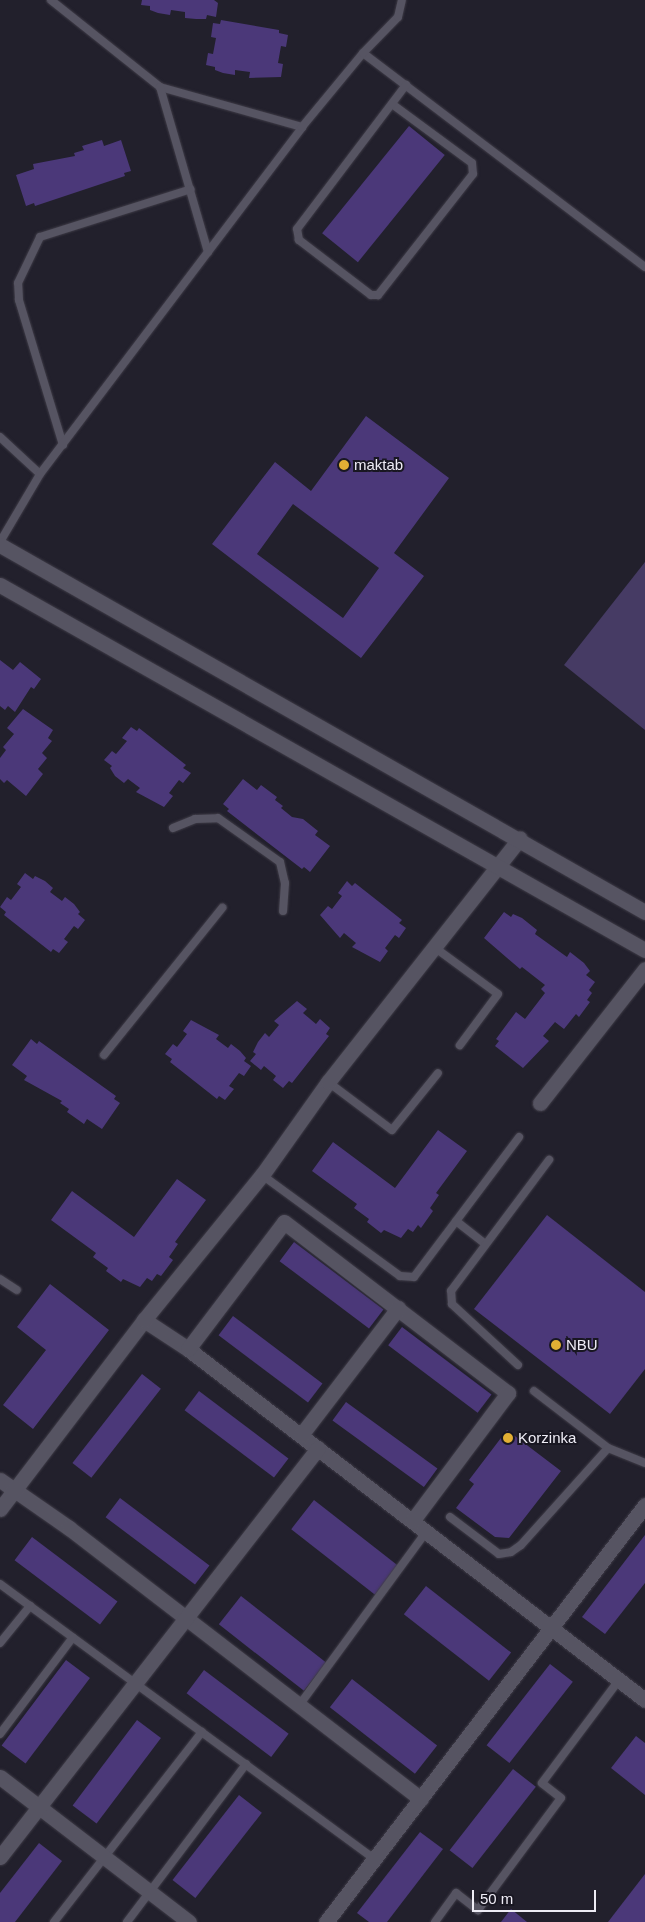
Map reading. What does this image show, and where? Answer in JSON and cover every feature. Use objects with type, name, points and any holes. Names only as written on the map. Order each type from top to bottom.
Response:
[{"type":"street","points":[[0,544],[520,838],[645,912]]},
{"type":"street","points":[[0,585],[500,866],[645,950]]},
{"type":"street","points":[[0,1509],[144,1320],[262,1175],[328,1082],[500,866],[520,838]]},
{"type":"street","points":[[540,1104],[645,969]]},
{"type":"street","points":[[188,1349],[284,1222],[398,1308],[508,1393],[413,1520]]},
{"type":"street","points":[[301,1435],[398,1308]]},
{"type":"street","points":[[144,1320],[188,1349],[644,1698]]},
{"type":"street","points":[[0,1857],[318,1448]]},
{"type":"street","points":[[0,1480],[186,1617],[298,1707],[421,1799]]},
{"type":"street","points":[[332,1920],[375,1859],[645,1504]]},
{"type":"street","points":[[0,1777],[190,1922]]},
{"type":"lane","points":[[51,0],[160,87],[302,127]]},
{"type":"lane","points":[[0,544],[40,474],[302,127],[363,52],[398,17],[402,0]]},
{"type":"lane","points":[[363,52],[645,267]]},
{"type":"lane","points":[[392,104],[472,164],[473,174],[378,294],[371,295],[299,240],[297,229],[406,85]]},
{"type":"lane","points":[[160,87],[208,252]]},
{"type":"lane","points":[[63,445],[20,300],[18,283],[40,237],[191,189]]},
{"type":"lane","points":[[0,437],[40,474]]},
{"type":"lane","points":[[173,828],[195,818],[218,818],[280,862],[286,883],[283,911]]},
{"type":"lane","points":[[104,1055],[222,908]]},
{"type":"lane","points":[[434,947],[498,994],[460,1044]]},
{"type":"lane","points":[[328,1082],[392,1130],[438,1072]]},
{"type":"lane","points":[[262,1175],[400,1276],[414,1277],[519,1137]]},
{"type":"lane","points":[[518,1365],[452,1304],[451,1291],[549,1160]]},
{"type":"lane","points":[[456,1220],[485,1244]]},
{"type":"lane","points":[[0,1279],[17,1290]]},
{"type":"lane","points":[[534,1391],[608,1448],[645,1463]]},
{"type":"lane","points":[[450,1517],[499,1554],[511,1552],[521,1545],[608,1448]]},
{"type":"lane","points":[[298,1707],[427,1531]]},
{"type":"lane","points":[[0,1584],[375,1859]]},
{"type":"lane","points":[[0,1643],[30,1606]]},
{"type":"lane","points":[[0,1734],[73,1637]]},
{"type":"lane","points":[[435,1922],[456,1893],[478,1910],[561,1798],[542,1783],[619,1680]]},
{"type":"lane","points":[[54,1922],[202,1732]]},
{"type":"lane","points":[[127,1922],[246,1764]]},
{"type":"shaded area","points":[[645,562],[645,730],[564,665]]},
{"type":"building","points":[[142,0],[214,0],[218,3],[216,17],[207,15],[206,19],[196,19],[185,18],[185,12],[171,10],[170,15],[158,13],[150,10],[150,6],[141,5]]},
{"type":"building","points":[[221,20],[279,30],[279,33],[288,35],[286,47],[281,46],[278,63],[283,64],[281,77],[249,78],[250,72],[235,70],[235,75],[223,73],[215,70],[215,67],[206,65],[208,53],[213,54],[216,38],[211,37],[213,23],[220,24]]},
{"type":"building","points":[[409,126],[445,155],[358,262],[322,233]]},
{"type":"building","points":[[102,140],[104,146],[121,140],[131,171],[124,173],[125,176],[35,206],[34,203],[26,206],[16,175],[34,169],[33,164],[75,156],[74,153],[84,150],[82,146]]},
{"type":"building","points":[[366,416],[449,478],[394,553],[424,576],[361,658],[212,544],[275,462],[311,491]],"holes":[[[293,504],[379,568],[343,618],[257,554]]]},
{"type":"building","points":[[0,660],[13,670],[20,662],[41,679],[34,689],[31,687],[15,712],[8,706],[5,710],[0,706]]},
{"type":"building","points":[[23,709],[53,730],[48,738],[52,741],[42,753],[47,758],[38,769],[43,774],[26,796],[7,780],[4,783],[0,779],[0,758],[6,750],[3,747],[14,734],[7,728]]},
{"type":"building","points":[[131,727],[137,731],[139,728],[186,765],[183,768],[191,773],[183,783],[179,780],[169,793],[173,796],[164,807],[136,792],[140,788],[128,779],[124,783],[115,776],[110,768],[112,766],[104,760],[112,751],[116,754],[127,741],[122,738]]},
{"type":"building","points":[[243,779],[257,790],[261,785],[277,797],[275,800],[283,806],[281,808],[292,817],[303,819],[318,831],[315,835],[330,846],[310,872],[304,867],[302,869],[227,811],[229,809],[223,804]]},
{"type":"building","points":[[25,873],[33,879],[35,876],[45,881],[53,888],[50,892],[62,901],[65,897],[74,904],[80,912],[78,914],[85,920],[78,929],[74,926],[64,939],[68,942],[59,953],[53,949],[51,952],[4,915],[6,912],[0,907],[7,897],[11,900],[21,887],[17,884]]},
{"type":"building","points":[[347,881],[352,886],[355,883],[402,920],[399,923],[406,928],[399,938],[395,935],[385,948],[388,951],[380,962],[352,947],[356,943],[344,933],[340,938],[320,915],[328,906],[332,909],[342,896],[338,893]]},
{"type":"building","points":[[504,912],[511,917],[513,914],[522,918],[537,930],[535,934],[567,957],[570,952],[584,963],[590,971],[586,975],[595,982],[589,990],[592,993],[587,1000],[590,1002],[579,1017],[576,1014],[564,1029],[555,1022],[543,1036],[549,1041],[523,1068],[495,1046],[499,1041],[496,1039],[516,1012],[525,1019],[545,993],[541,989],[545,985],[522,967],[520,969],[484,938]]},
{"type":"building","points":[[297,1001],[307,1009],[303,1013],[316,1024],[320,1019],[330,1028],[326,1034],[329,1036],[292,1083],[289,1081],[283,1088],[273,1080],[276,1076],[264,1066],[261,1070],[250,1061],[256,1054],[253,1052],[265,1033],[269,1037],[279,1025],[274,1021]]},
{"type":"building","points":[[191,1020],[219,1035],[216,1039],[228,1048],[231,1044],[240,1051],[246,1058],[244,1061],[251,1066],[244,1076],[239,1073],[229,1086],[234,1089],[225,1100],[219,1096],[217,1099],[170,1062],[172,1059],[165,1054],[173,1044],[177,1047],[187,1034],[183,1031]]},
{"type":"building","points":[[31,1039],[37,1044],[39,1041],[116,1096],[114,1099],[120,1103],[102,1129],[87,1119],[84,1124],[67,1112],[69,1109],[60,1103],[62,1101],[24,1080],[27,1076],[12,1065]]},
{"type":"building","points":[[438,1130],[467,1151],[436,1193],[439,1195],[430,1208],[433,1211],[421,1228],[418,1225],[413,1232],[408,1229],[401,1238],[384,1230],[381,1233],[367,1222],[369,1219],[354,1208],[357,1204],[312,1171],[333,1142],[395,1188]]},
{"type":"building","points":[[177,1179],[206,1200],[175,1242],[178,1244],[169,1257],[173,1260],[161,1276],[157,1274],[152,1281],[147,1278],[140,1287],[123,1279],[121,1282],[106,1271],[108,1268],[93,1257],[96,1253],[51,1220],[72,1191],[134,1237]]},
{"type":"building","points":[[547,1215],[645,1292],[645,1369],[610,1414],[474,1309]]},
{"type":"building","points":[[294,1242],[383,1309],[369,1329],[280,1261]]},
{"type":"building","points":[[50,1284],[109,1330],[33,1429],[3,1405],[46,1350],[17,1327]]},
{"type":"building","points":[[233,1316],[322,1383],[308,1403],[219,1335]]},
{"type":"building","points":[[402,1327],[491,1394],[478,1413],[388,1345]]},
{"type":"building","points":[[142,1374],[161,1389],[91,1478],[72,1463]]},
{"type":"building","points":[[199,1391],[288,1458],[274,1478],[185,1410]]},
{"type":"building","points":[[346,1402],[437,1468],[424,1487],[332,1421]]},
{"type":"building","points":[[507,1430],[561,1471],[509,1538],[495,1537],[456,1508],[474,1484],[469,1480]]},
{"type":"building","points":[[120,1498],[209,1565],[195,1585],[106,1517]]},
{"type":"building","points":[[314,1500],[399,1566],[376,1596],[291,1529]]},
{"type":"building","points":[[645,1535],[645,1583],[605,1634],[582,1617]]},
{"type":"building","points":[[32,1537],[117,1601],[100,1625],[15,1560]]},
{"type":"building","points":[[426,1586],[511,1652],[489,1681],[404,1614]]},
{"type":"building","points":[[241,1596],[326,1662],[304,1691],[219,1624]]},
{"type":"building","points":[[66,1660],[90,1678],[26,1764],[2,1745]]},
{"type":"building","points":[[550,1664],[573,1682],[509,1763],[487,1745]]},
{"type":"building","points":[[204,1670],[289,1734],[271,1757],[187,1693]]},
{"type":"building","points":[[352,1679],[437,1745],[415,1774],[330,1707]]},
{"type":"building","points":[[137,1720],[161,1738],[97,1824],[73,1805]]},
{"type":"building","points":[[636,1736],[645,1743],[645,1795],[611,1768]]},
{"type":"building","points":[[513,1769],[536,1787],[472,1868],[450,1850]]},
{"type":"building","points":[[239,1795],[262,1813],[195,1898],[173,1880]]},
{"type":"building","points":[[420,1832],[443,1849],[387,1922],[369,1922],[357,1913]]},
{"type":"building","points":[[39,1843],[62,1861],[15,1922],[0,1922],[0,1893]]},
{"type":"building","points":[[645,1874],[645,1922],[608,1922]]},
{"type":"building","points":[[511,1909],[527,1922],[501,1922]]},
{"type":"place","name":"maktab","points":[[344,465]]},
{"type":"place","name":"NBU","points":[[556,1345]]},
{"type":"place","name":"Korzinka","points":[[508,1438]]}]
